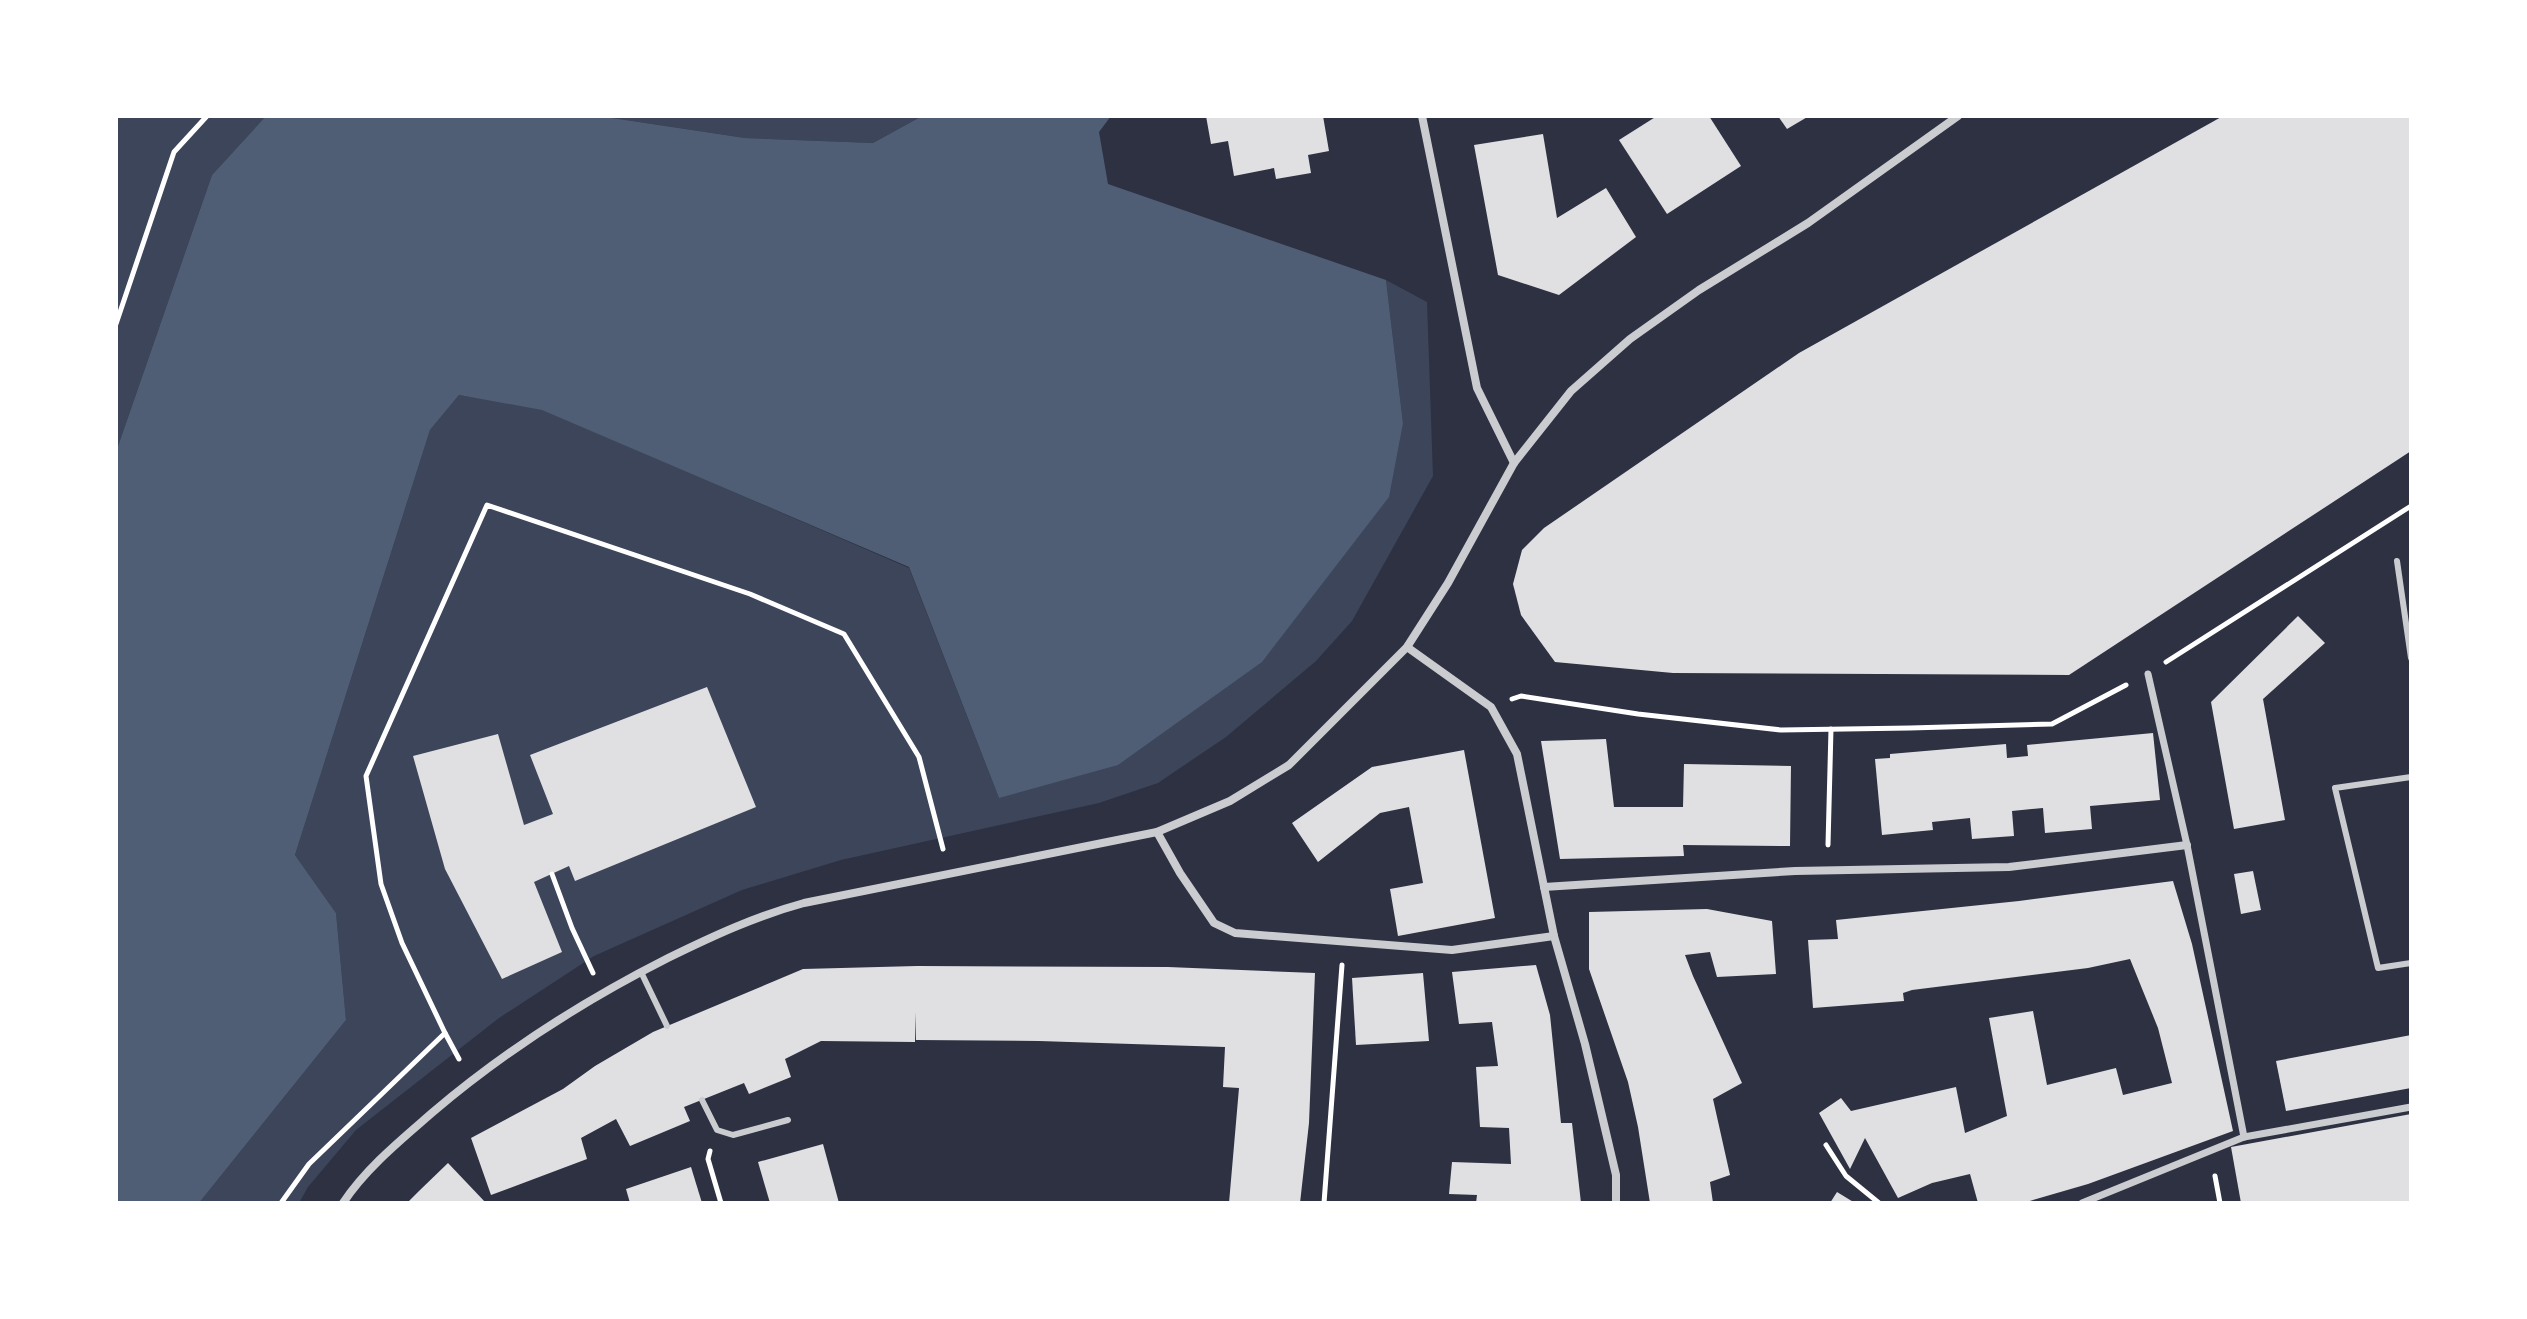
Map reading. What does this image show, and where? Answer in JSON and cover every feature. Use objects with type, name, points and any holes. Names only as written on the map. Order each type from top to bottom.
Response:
[{"type":"street","points":[[1422,116],[1477,388],[1514,463]]},
{"type":"street","points":[[343,1203],[400,1140],[471,1080],[549,1024],[641,972],[767,913],[1157,832],[1230,801],[1289,765],[1407,647],[1448,583],[1514,463],[1571,391],[1630,339],[1699,290],[1808,223],[1958,116]]},
{"type":"street","points":[[1407,647],[1491,707],[1517,754],[1554,936],[1585,1044],[1616,1175],[1616,1203]]},
{"type":"street","points":[[2148,674],[2187,845],[2244,1137]]},
{"type":"street","points":[[1157,832],[1214,923],[1235,933],[1452,950],[1554,936]]},
{"type":"street","points":[[1544,887],[1828,870],[2009,867],[2187,845]]},
{"type":"street","points":[[2082,1203],[2244,1137],[2411,1107]]},
{"type":"lane","points":[[2397,561],[2411,658]]},
{"type":"lane","points":[[2411,777],[2335,788],[2378,968],[2411,963]]},
{"type":"lane","points":[[641,972],[667,1026]]},
{"type":"lane","points":[[702,1100],[717,1130],[733,1135],[788,1120]]},
{"type":"path","points":[[116,324],[174,152],[207,116]]},
{"type":"path","points":[[471,1080],[402,943],[381,884],[366,776],[487,505],[750,594],[844,634],[919,757],[949,875]]},
{"type":"path","points":[[1491,707],[1521,696],[1638,714],[1781,730],[2052,724],[2148,674],[2411,506]]},
{"type":"path","points":[[1828,870],[1831,729]]},
{"type":"path","points":[[552,874],[572,928],[603,994]]},
{"type":"path","points":[[1324,1203],[1344,942]]},
{"type":"path","points":[[281,1203],[309,1164],[445,1033]]},
{"type":"path","points":[[717,1130],[708,1159],[721,1203]]},
{"type":"path","points":[[1826,1145],[1846,1176],[1879,1203]]},
{"type":"shaded area","points":[[116,116],[266,116],[212,175],[116,452]]},
{"type":"shaded area","points":[[266,116],[599,116],[745,138],[873,143],[922,116],[1111,116],[1099,132],[1108,184],[1386,280],[1403,423],[1389,497],[1262,662],[1118,765],[999,798],[909,567],[542,410],[459,395],[430,430],[295,855],[336,913],[346,1020],[199,1203],[116,1203],[116,452],[212,175]]},
{"type":"shaded area","points":[[599,116],[922,116],[873,143],[745,138]]},
{"type":"shaded area","points":[[1386,280],[1427,302],[1433,476],[1352,621],[1316,661],[1226,737],[1158,783],[1099,803],[841,860],[742,890],[594,956],[499,1018],[356,1130],[308,1187],[299,1203],[199,1203],[346,1020],[336,913],[295,855],[430,430],[459,395],[542,409],[909,568],[999,798],[1403,423]]},
{"type":"building","points":[[1206,116],[1323,116],[1329,151],[1308,155],[1311,173],[1276,179],[1274,168],[1234,176],[1228,141],[1211,144]]},
{"type":"building","points":[[1657,116],[1709,116],[1741,166],[1667,214],[1619,140]]},
{"type":"building","points":[[1778,116],[1809,116],[1787,129]]},
{"type":"building","points":[[2223,116],[2411,116],[2411,451],[2069,675],[1673,673],[1555,662],[1521,615],[1513,584],[1522,550],[1544,528],[1799,353]]},
{"type":"building","points":[[1543,134],[1557,218],[1606,188],[1636,237],[1559,295],[1498,275],[1474,145]]},
{"type":"building","points":[[2298,616],[2325,643],[2263,699],[2285,820],[2234,829],[2211,702]]},
{"type":"building","points":[[707,687],[756,807],[575,881],[569,866],[534,882],[562,952],[502,979],[445,869],[413,756],[498,734],[524,825],[553,814],[530,755]]},
{"type":"building","points":[[2153,733],[2160,800],[2090,806],[2092,829],[2045,833],[2043,808],[2012,811],[2014,836],[1972,839],[1970,818],[1932,822],[1933,830],[1882,835],[1875,759],[1890,758],[1890,754],[2006,744],[2007,758],[2028,756],[2027,745]]},
{"type":"building","points":[[1606,739],[1614,807],[1683,807],[1684,764],[1791,766],[1790,846],[1683,845],[1684,856],[1560,859],[1541,741]]},
{"type":"building","points":[[1464,750],[1495,918],[1398,936],[1390,889],[1423,883],[1409,807],[1380,813],[1318,862],[1292,823],[1372,767]]},
{"type":"building","points":[[2253,871],[2261,910],[2241,914],[2234,874]]},
{"type":"building","points":[[2173,881],[2192,944],[2233,1131],[2088,1184],[2023,1203],[1978,1203],[1970,1174],[1932,1183],[1898,1198],[1865,1138],[1850,1169],[1819,1113],[1841,1098],[1851,1111],[1956,1087],[1965,1133],[2007,1116],[1989,1018],[2033,1011],[2047,1085],[2116,1068],[2123,1095],[2172,1083],[2158,1028],[2130,959],[2088,968],[1912,990],[1903,993],[1904,1001],[1813,1008],[1808,940],[1838,939],[1836,920]]},
{"type":"building","points":[[1707,909],[1772,921],[1776,974],[1717,977],[1710,952],[1685,955],[1742,1083],[1713,1099],[1730,1175],[1710,1182],[1713,1203],[1650,1203],[1628,1082],[1589,969],[1589,912]]},
{"type":"building","points":[[1536,965],[1550,1015],[1561,1123],[1572,1123],[1581,1203],[1476,1203],[1477,1195],[1449,1194],[1452,1162],[1511,1164],[1509,1128],[1480,1127],[1476,1067],[1498,1066],[1492,1022],[1459,1024],[1452,972]]},
{"type":"building","points":[[1168,967],[1315,973],[1309,1123],[1300,1203],[1229,1203],[1239,1088],[1223,1087],[1225,1047],[916,1040],[916,1012],[915,1042],[821,1041],[785,1059],[791,1077],[749,1094],[744,1083],[684,1107],[690,1121],[630,1146],[616,1119],[581,1138],[587,1159],[491,1195],[471,1138],[563,1089],[653,1032],[803,969]]},
{"type":"building","points":[[1423,973],[1429,1041],[1356,1045],[1352,978]]},
{"type":"building","points":[[2411,1035],[2411,1088],[2286,1111],[2276,1061]]},
{"type":"building","points":[[2411,1114],[2411,1203],[2241,1203],[2231,1147]]},
{"type":"building","points":[[823,1144],[839,1203],[770,1203],[758,1162]]},
{"type":"building","points":[[448,1163],[486,1203],[407,1203],[419,1191]]},
{"type":"building","points":[[691,1167],[702,1203],[630,1203],[626,1189]]},
{"type":"building","points":[[1837,1192],[1855,1203],[1830,1203]]}]
